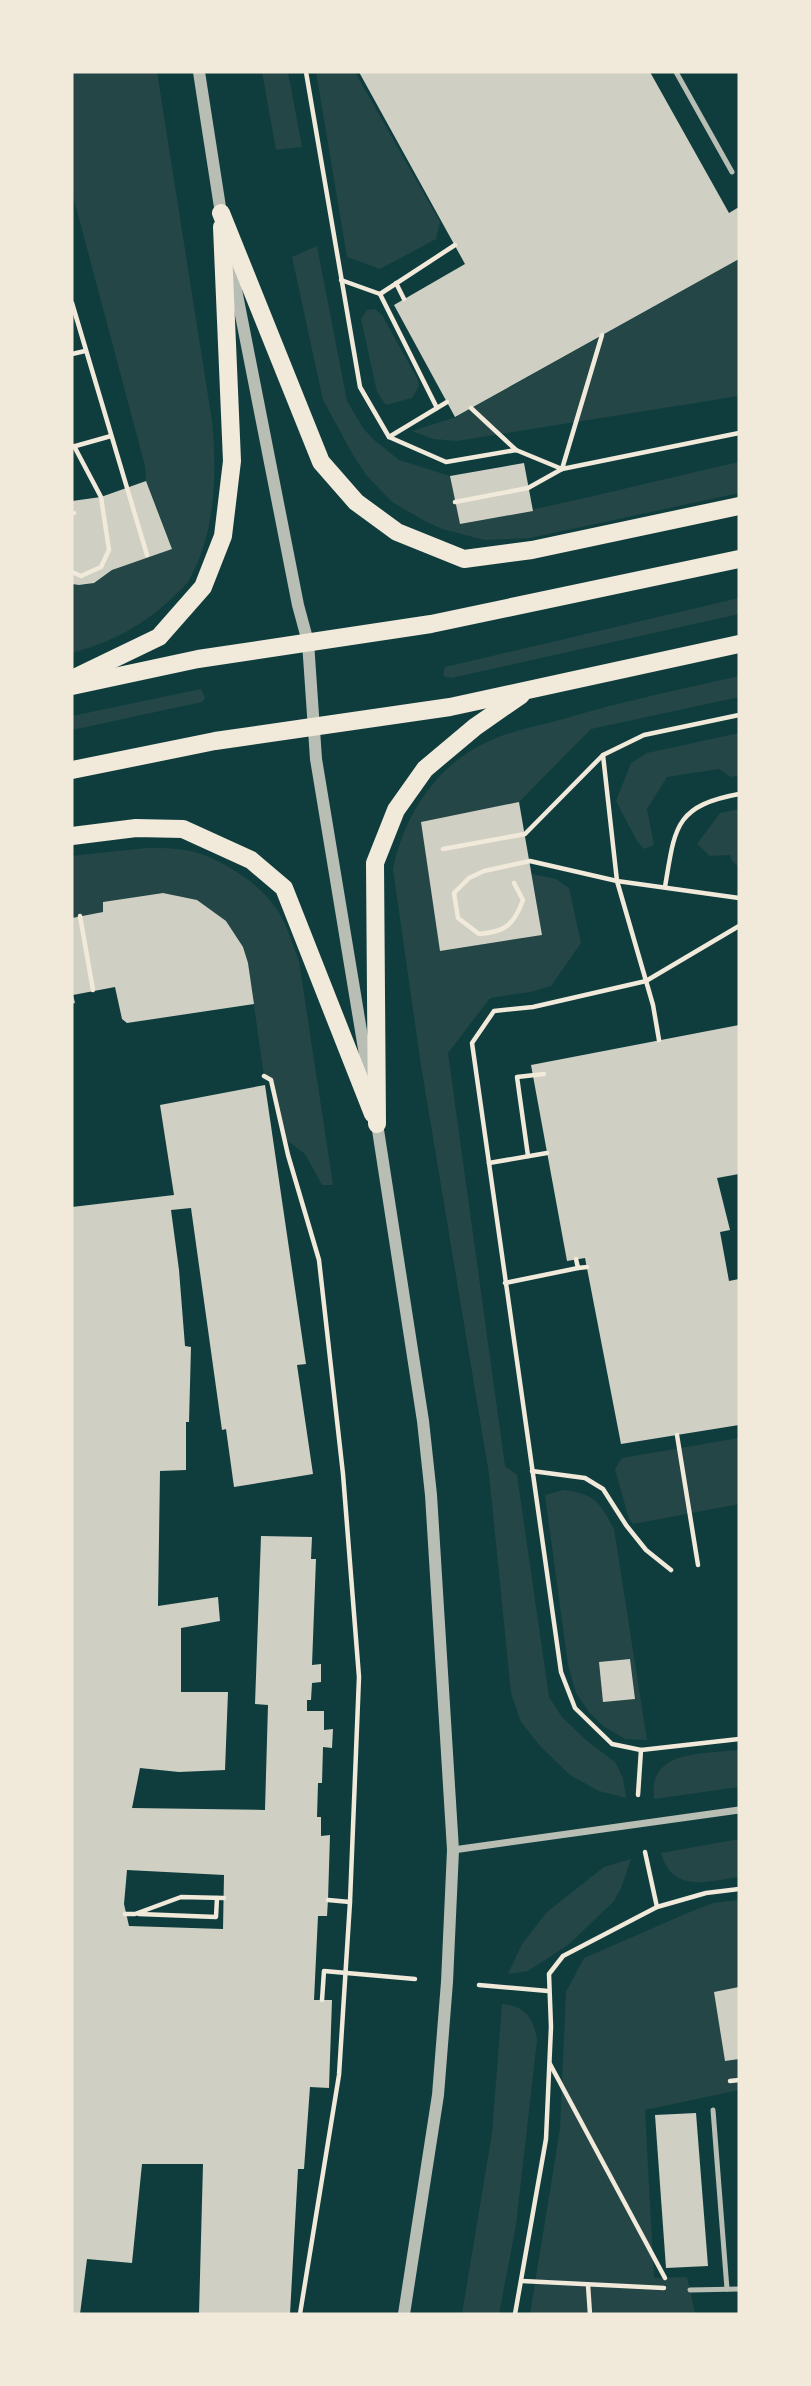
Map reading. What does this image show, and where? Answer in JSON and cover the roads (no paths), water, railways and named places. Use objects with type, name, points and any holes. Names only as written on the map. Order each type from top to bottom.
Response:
[{"type":"main road","points":[[221,213],[321,462],[356,502],[397,532],[464,559],[532,550],[739,506]]},
{"type":"main road","points":[[72,679],[159,637],[203,587],[223,536],[232,461],[221,213]]},
{"type":"main road","points":[[72,686],[198,659],[431,624],[739,559]]},
{"type":"main road","points":[[72,770],[215,741],[450,707],[739,644]]},
{"type":"main road","points":[[377,1124],[375,863],[396,810],[425,769],[475,727],[527,691]]},
{"type":"main road","points":[[72,836],[136,828],[183,828],[251,860],[284,888],[377,1124]]},
{"type":"street","points":[[199,72],[221,213],[298,605],[308,642],[316,759],[377,1124],[423,1421],[431,1495],[453,1850],[438,2095],[404,2314]]},
{"type":"street","points":[[453,1850],[739,1810]]},
{"type":"lane","points":[[676,72],[732,172]]},
{"type":"lane","points":[[713,2110],[727,2289]]},
{"type":"lane","points":[[690,2290],[739,2289]]}]
